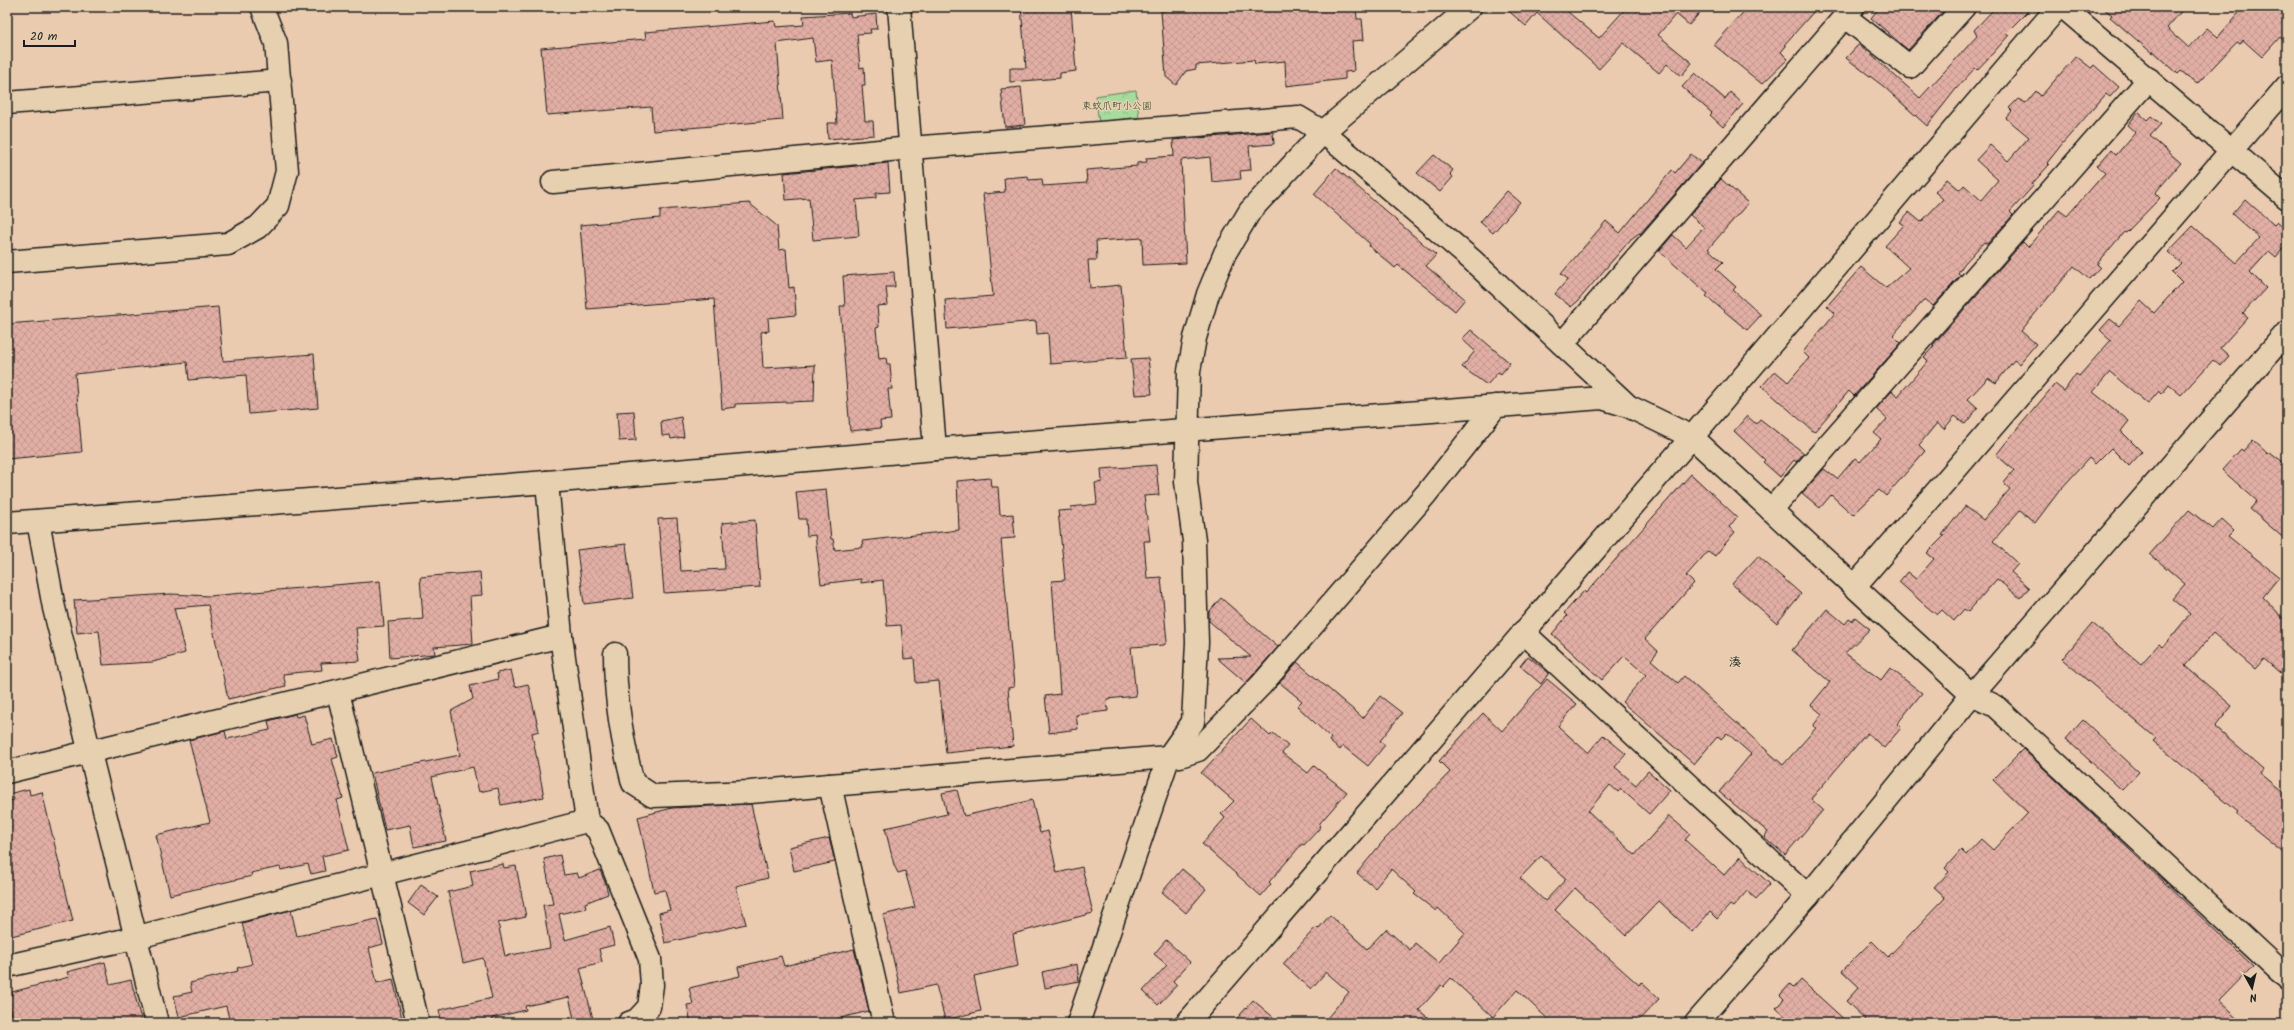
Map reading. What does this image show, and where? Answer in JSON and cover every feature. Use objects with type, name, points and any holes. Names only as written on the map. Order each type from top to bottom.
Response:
[{"type":"street","points":[[7,262],[228,244],[258,227],[278,206],[287,171],[276,43],[262,7]]},
{"type":"street","points":[[899,7],[935,449]]},
{"type":"street","points":[[1078,1023],[1169,756],[1193,722],[1197,642],[1194,541],[1186,482],[1188,371],[1195,338],[1208,294],[1225,253],[1250,211],[1323,132],[1470,7]]},
{"type":"street","points":[[1562,344],[1849,12],[1910,68],[1964,7]]},
{"type":"street","points":[[1187,1023],[1692,437],[2054,9],[2149,79],[2287,198]]},
{"type":"street","points":[[1771,510],[2149,79]]},
{"type":"street","points":[[7,103],[280,81]]},
{"type":"street","points":[[1854,587],[2287,86]]},
{"type":"street","points":[[553,182],[910,148],[1298,117],[1323,132],[1472,260],[1628,406]]},
{"type":"street","points":[[1696,1023],[1808,896],[1972,695],[2287,332]]},
{"type":"street","points":[[7,524],[547,482],[1186,429],[1602,398],[1628,406],[1692,437],[1972,695],[1995,706],[2287,978]]},
{"type":"street","points":[[615,654],[622,728],[633,783],[653,796],[750,792],[1180,756],[1198,750],[1227,722],[1355,578],[1426,494],[1496,406]]},
{"type":"street","points":[[547,482],[561,636],[587,820],[598,830],[650,960],[652,984],[649,1007],[637,1020],[629,1023]]},
{"type":"street","points":[[38,521],[54,608],[134,938],[157,1023]]},
{"type":"street","points":[[1523,632],[1808,896]]},
{"type":"street","points":[[7,772],[338,692],[561,636]]},
{"type":"street","points":[[338,692],[418,1023]]},
{"type":"street","points":[[830,785],[884,1023]]},
{"type":"street","points":[[7,966],[134,938],[587,820]]},
{"type":"green space","name":"東蚊爪町小公園","points":[[1136,90],[1139,117],[1099,122],[1095,96]]},
{"type":"building","points":[[1021,7],[1071,7],[1076,71],[1060,73],[1060,78],[1010,82],[1010,68],[1026,68]]},
{"type":"building","points":[[1191,7],[1356,7],[1357,19],[1362,19],[1364,40],[1352,41],[1354,71],[1345,72],[1345,79],[1286,86],[1285,61],[1255,64],[1254,60],[1196,65],[1196,69],[1186,71],[1176,85],[1166,77],[1161,11]]},
{"type":"building","points":[[1504,7],[1562,7],[1599,38],[1627,7],[1705,7],[1689,25],[1676,14],[1658,35],[1692,63],[1681,76],[1667,64],[1659,73],[1623,43],[1599,69],[1537,13],[1526,26]]},
{"type":"building","points":[[1748,7],[1818,7],[1784,45],[1786,46],[1781,52],[1788,59],[1762,84],[1714,45]]},
{"type":"building","points":[[1880,7],[1947,7],[1908,50],[1871,18]]},
{"type":"building","points":[[1996,7],[2032,7],[2006,33],[2009,35],[1994,52],[1977,70],[1975,68],[1956,89],[1927,126],[1883,86],[1846,58],[1859,44],[1920,98],[1977,36],[1974,30]]},
{"type":"building","points":[[2102,7],[2134,7],[2141,13],[2146,7],[2185,7],[2167,28],[2189,48],[2207,28],[2218,37],[2244,7],[2287,7],[2287,44],[2280,37],[2262,57],[2243,40],[2240,44],[2237,42],[2197,84],[2181,71],[2178,74],[2153,51],[2152,53],[2110,17],[2112,15]]},
{"type":"building","points":[[850,13],[851,17],[876,14],[877,29],[870,29],[871,33],[857,34],[860,68],[864,67],[865,85],[862,85],[865,121],[873,121],[874,135],[828,139],[827,123],[837,123],[832,60],[816,62],[813,38],[777,43],[783,120],[653,131],[651,107],[547,115],[541,48],[646,39],[645,32],[775,21],[776,27],[804,25],[803,16]]},
{"type":"building","points":[[2076,56],[2091,68],[2094,65],[2119,87],[2110,97],[2106,94],[2062,144],[2047,163],[2049,165],[2032,184],[2034,185],[2010,212],[2013,215],[1987,244],[1984,242],[1964,264],[1958,273],[1961,275],[1933,306],[1925,299],[1893,335],[1901,343],[1854,396],[1849,391],[1814,432],[1762,386],[1775,371],[1788,382],[1809,358],[1803,352],[1835,313],[1827,306],[1861,267],[1886,288],[1909,268],[1885,246],[1904,225],[1900,222],[1909,212],[1921,222],[1943,199],[1935,192],[1947,179],[1960,190],[1964,185],[1981,200],[1998,180],[1976,160],[1990,145],[2008,161],[2029,137],[2006,118],[2012,111],[2009,108],[2018,99],[2026,103],[2036,91],[2041,96]]},
{"type":"building","points":[[1695,73],[1725,99],[1730,92],[1743,104],[1723,127],[1710,115],[1712,113],[1682,87]]},
{"type":"building","points":[[1021,87],[1025,125],[1005,127],[1001,89]]},
{"type":"building","points":[[2138,112],[2147,120],[2151,116],[2161,124],[2150,136],[2181,163],[2155,193],[2160,198],[2126,233],[2124,232],[2097,264],[2100,267],[2089,279],[2074,266],[2021,331],[2036,344],[2019,364],[2014,360],[1996,383],[1988,378],[1968,399],[1978,408],[1965,424],[1955,416],[1944,429],[1937,423],[1919,445],[1925,451],[1886,496],[1879,490],[1853,515],[1831,495],[1820,508],[1802,493],[1824,469],[1837,479],[1855,458],[1860,462],[1881,439],[1874,433],[1887,419],[1876,409],[1892,391],[1898,396],[1928,361],[1924,357],[1934,346],[1933,345],[2023,242],[2028,247],[2059,210],[2067,216],[2105,173],[2097,166],[2111,150],[2116,155],[2136,132],[2128,125]]},
{"type":"building","points":[[1273,132],[1274,144],[1249,146],[1251,170],[1240,171],[1241,179],[1212,182],[1210,157],[1181,160],[1186,263],[1143,265],[1142,238],[1096,241],[1097,260],[1088,260],[1090,288],[1121,285],[1127,358],[1050,364],[1048,333],[1037,334],[1036,321],[947,329],[945,300],[993,296],[983,194],[1005,192],[1004,178],[1028,176],[1029,180],[1042,179],[1043,186],[1087,183],[1086,170],[1137,166],[1137,163],[1147,162],[1146,158],[1174,156],[1173,140]]},
{"type":"building","points":[[1691,154],[1702,163],[1640,234],[1639,233],[1631,239],[1577,302],[1571,307],[1555,294],[1568,279],[1561,274],[1606,221],[1620,233],[1672,170],[1675,173]]},
{"type":"building","points":[[1434,155],[1453,170],[1450,174],[1453,177],[1440,192],[1417,173]]},
{"type":"building","points":[[888,163],[890,192],[876,193],[876,198],[856,200],[859,236],[813,240],[809,198],[786,200],[784,173]]},
{"type":"building","points":[[1336,168],[1436,255],[1426,266],[1465,299],[1455,311],[1398,265],[1395,268],[1369,246],[1370,244],[1314,194]]},
{"type":"building","points":[[1721,179],[1748,203],[1708,249],[1723,262],[1716,269],[1736,287],[1733,290],[1761,315],[1747,330],[1706,296],[1708,294],[1659,251],[1673,235],[1686,247],[1704,227],[1690,215]]},
{"type":"building","points":[[1507,191],[1520,202],[1493,233],[1480,222]]},
{"type":"building","points":[[2245,199],[2274,225],[2277,222],[2287,231],[2287,244],[2276,257],[2269,251],[2250,272],[2266,288],[2243,313],[2248,317],[2220,348],[2229,356],[2220,366],[2213,360],[2181,395],[2169,385],[2162,394],[2159,391],[2148,404],[2110,372],[2093,392],[2129,421],[2121,431],[2142,452],[2129,466],[2111,448],[2095,464],[2089,458],[2060,490],[2035,523],[2020,510],[1993,541],[2018,564],[2011,572],[2029,588],[2020,598],[1997,579],[1968,612],[1964,609],[1954,621],[1942,610],[1937,615],[1899,582],[1907,572],[1916,579],[1934,559],[1927,553],[1944,536],[1942,535],[1965,506],[1983,520],[2010,489],[2003,483],[2014,470],[1996,455],[2055,384],[2064,391],[2076,374],[2079,376],[2111,340],[2100,330],[2110,319],[2119,326],[2141,301],[2154,313],[2182,282],[2172,272],[2181,263],[2168,252],[2193,226],[2236,263],[2259,238],[2232,214]]},
{"type":"building","points":[[749,203],[777,226],[779,250],[786,249],[789,288],[794,287],[796,315],[768,318],[769,331],[761,332],[763,368],[815,365],[814,401],[735,404],[735,407],[722,409],[714,299],[587,309],[580,225],[660,218],[660,210]]},
{"type":"building","points":[[894,272],[895,287],[886,287],[888,305],[877,306],[879,327],[876,328],[879,359],[886,358],[887,364],[890,364],[892,389],[888,389],[891,420],[880,421],[881,428],[850,431],[840,306],[845,306],[843,276]]},
{"type":"building","points":[[218,307],[223,361],[314,354],[318,408],[249,414],[246,375],[189,380],[187,362],[75,374],[82,452],[7,459],[7,324]]},
{"type":"building","points":[[1471,330],[1510,363],[1501,374],[1498,372],[1487,385],[1462,367],[1475,351],[1462,339]]},
{"type":"building","points":[[1148,358],[1152,394],[1135,395],[1131,359]]},
{"type":"building","points":[[634,411],[636,440],[619,441],[617,412]]},
{"type":"building","points":[[1747,416],[1756,424],[1760,419],[1804,453],[1796,462],[1794,460],[1780,477],[1763,462],[1765,460],[1734,431]]},
{"type":"building","points":[[681,417],[684,437],[671,439],[670,435],[662,436],[661,421]]},
{"type":"building","points":[[2253,440],[2268,454],[2270,452],[2287,465],[2287,480],[2282,489],[2287,493],[2287,541],[2250,509],[2257,501],[2222,470],[2241,449],[2243,451]]},
{"type":"building","points":[[1156,465],[1159,495],[1144,496],[1150,541],[1144,541],[1147,578],[1161,577],[1167,642],[1164,645],[1131,647],[1136,696],[1107,699],[1108,711],[1076,715],[1078,729],[1049,733],[1045,696],[1060,694],[1052,581],[1065,580],[1058,511],[1072,510],[1071,507],[1097,504],[1095,483],[1102,482],[1101,469]]},
{"type":"building","points":[[1691,474],[1737,517],[1729,527],[1735,532],[1715,556],[1708,551],[1686,576],[1694,583],[1645,639],[1658,651],[1651,660],[1678,683],[1684,676],[1783,765],[1816,728],[1813,726],[1822,714],[1811,705],[1830,682],[1792,650],[1827,609],[1845,624],[1849,619],[1852,621],[1855,617],[1870,629],[1845,653],[1881,680],[1890,668],[1922,693],[1897,724],[1901,728],[1884,748],[1867,733],[1811,799],[1823,810],[1785,855],[1764,837],[1768,832],[1719,792],[1751,754],[1727,733],[1721,739],[1718,736],[1694,764],[1622,702],[1646,675],[1624,656],[1602,680],[1552,634],[1567,616],[1564,613],[1584,591],[1586,593]]},
{"type":"building","points":[[990,478],[991,487],[998,487],[1000,515],[1013,514],[1015,538],[1001,539],[1014,687],[1008,688],[1013,746],[946,753],[939,681],[916,683],[914,658],[904,659],[901,625],[887,626],[883,580],[861,583],[861,579],[821,584],[815,535],[807,536],[806,519],[799,519],[796,492],[826,489],[831,539],[833,539],[835,550],[863,547],[862,541],[959,530],[957,481]]},
{"type":"building","points":[[2189,510],[2213,529],[2222,519],[2234,530],[2228,536],[2279,577],[2263,597],[2287,622],[2287,679],[2264,659],[2255,669],[2213,633],[2185,666],[2232,706],[2215,727],[2263,769],[2260,773],[2287,795],[2287,855],[2236,814],[2238,812],[2153,741],[2156,738],[2062,659],[2092,623],[2141,664],[2159,644],[2163,647],[2190,614],[2172,599],[2185,584],[2150,554]]},
{"type":"building","points":[[677,518],[681,571],[725,569],[722,523],[755,520],[760,587],[664,593],[658,519]]},
{"type":"building","points":[[626,544],[633,598],[584,604],[577,550]]},
{"type":"building","points":[[1758,556],[1801,594],[1777,623],[1732,584]]},
{"type":"building","points":[[480,572],[482,595],[470,596],[473,644],[434,647],[435,654],[390,658],[388,622],[423,619],[420,577]]},
{"type":"building","points":[[380,581],[384,626],[356,628],[360,661],[321,663],[322,670],[283,674],[286,686],[228,699],[208,605],[174,608],[185,653],[153,662],[103,665],[99,631],[77,633],[74,600],[171,594],[209,596]]},
{"type":"building","points":[[1221,598],[1278,647],[1246,683],[1217,658],[1251,657],[1209,621],[1209,612]]},
{"type":"building","points":[[1528,656],[1549,673],[1541,684],[1520,666]]},
{"type":"building","points":[[1297,662],[1363,718],[1380,696],[1402,713],[1380,741],[1385,745],[1368,766],[1343,746],[1340,750],[1329,741],[1331,738],[1297,706],[1302,701],[1280,683],[1275,688]]},
{"type":"building","points":[[511,670],[515,687],[528,684],[539,731],[532,733],[544,797],[501,805],[498,788],[479,792],[473,767],[432,777],[446,841],[414,847],[410,825],[385,830],[372,773],[460,755],[451,711],[473,699],[470,686],[498,679],[497,673]]},
{"type":"building","points":[[1547,679],[1577,704],[1558,726],[1588,753],[1603,735],[1626,754],[1615,767],[1636,785],[1648,771],[1670,790],[1649,814],[1621,789],[1618,792],[1610,785],[1588,811],[1635,855],[1669,816],[1690,834],[1685,840],[1724,875],[1740,857],[1770,884],[1756,899],[1747,891],[1733,907],[1730,905],[1717,919],[1710,912],[1692,932],[1659,901],[1626,936],[1575,888],[1555,910],[1639,985],[1641,982],[1659,999],[1636,1023],[1552,1023],[1517,990],[1493,1017],[1451,978],[1443,987],[1441,985],[1419,1010],[1434,1023],[1323,1023],[1349,992],[1326,972],[1311,989],[1283,964],[1316,927],[1318,929],[1330,915],[1367,949],[1386,929],[1410,950],[1415,943],[1439,963],[1465,933],[1438,908],[1436,911],[1414,894],[1416,892],[1391,869],[1375,888],[1357,873],[1384,840],[1450,772],[1439,761],[1483,713],[1502,731]],"holes":[[[1541,856],[1566,879],[1545,901],[1520,878]]]},
{"type":"building","points":[[295,714],[296,717],[304,715],[312,744],[333,739],[338,757],[332,759],[343,798],[337,800],[349,850],[322,856],[325,871],[311,874],[308,864],[281,870],[280,867],[251,873],[252,876],[170,895],[156,835],[210,822],[189,740],[225,731],[227,739],[270,730],[268,721]]},
{"type":"building","points":[[1251,719],[1270,736],[1273,733],[1288,746],[1282,753],[1308,773],[1314,766],[1347,792],[1320,823],[1319,829],[1304,845],[1302,844],[1269,882],[1271,884],[1261,896],[1202,844],[1225,818],[1221,814],[1234,801],[1201,773]]},
{"type":"building","points":[[2083,720],[2139,772],[2122,790],[2066,739]]},
{"type":"building","points":[[2023,749],[2253,966],[2219,1001],[2243,1023],[1869,1023],[1846,1001],[1859,987],[1842,971],[1872,941],[1888,957],[1945,898],[1934,888],[1949,872],[1945,868],[1961,850],[1966,855],[1981,839],[1993,850],[2028,813],[1993,780]]},
{"type":"building","points":[[29,789],[30,795],[42,792],[73,921],[7,937],[7,802],[14,800],[12,793]]},
{"type":"building","points":[[957,790],[964,816],[1032,800],[1040,833],[1048,831],[1057,873],[1082,867],[1093,913],[1013,934],[1018,966],[974,976],[981,1011],[945,1020],[936,985],[901,993],[883,915],[915,907],[905,871],[898,873],[894,865],[885,828],[947,814],[942,793]]},
{"type":"building","points":[[751,804],[768,878],[736,886],[746,924],[665,943],[659,913],[670,910],[665,890],[654,892],[638,817],[672,808]]},
{"type":"building","points":[[829,838],[835,862],[794,871],[789,847]]},
{"type":"building","points":[[560,855],[564,875],[577,873],[579,878],[600,870],[608,894],[585,903],[586,908],[559,914],[565,940],[610,927],[614,945],[599,949],[602,962],[580,968],[594,1023],[575,1023],[569,997],[525,1006],[526,1010],[492,1018],[494,1023],[442,1023],[439,1010],[492,998],[483,958],[463,963],[448,892],[473,886],[470,871],[503,864],[504,868],[516,866],[526,917],[498,923],[505,956],[550,948],[543,905],[553,904],[544,859]]},
{"type":"building","points":[[1182,869],[1206,889],[1186,913],[1162,892]]},
{"type":"building","points":[[421,885],[438,897],[424,915],[408,903]]},
{"type":"building","points":[[291,910],[297,936],[377,919],[383,944],[369,948],[377,983],[393,979],[403,1023],[230,1023],[226,1006],[179,1017],[174,996],[192,992],[190,983],[238,971],[237,968],[252,964],[242,923]]},
{"type":"building","points":[[1166,940],[1190,962],[1173,981],[1177,985],[1158,1005],[1143,991],[1167,965],[1154,954]]},
{"type":"building","points":[[854,949],[869,1011],[820,1023],[691,1023],[687,1005],[693,1004],[689,988],[740,976],[738,967],[781,956],[784,966]]},
{"type":"building","points":[[105,962],[110,985],[131,980],[142,1023],[14,1023],[7,995],[13,994],[12,992],[69,977],[67,972]]},
{"type":"building","points":[[1077,964],[1079,981],[1045,988],[1042,972]]},
{"type":"building","points":[[1801,980],[1848,1023],[1792,1023],[1776,1008],[1784,999],[1780,995],[1790,984],[1794,988]]},
{"type":"building","points":[[1253,1000],[1280,1023],[1233,1023]]},
{"type":"district","name":"湊","points":[[1735,662]]}]
